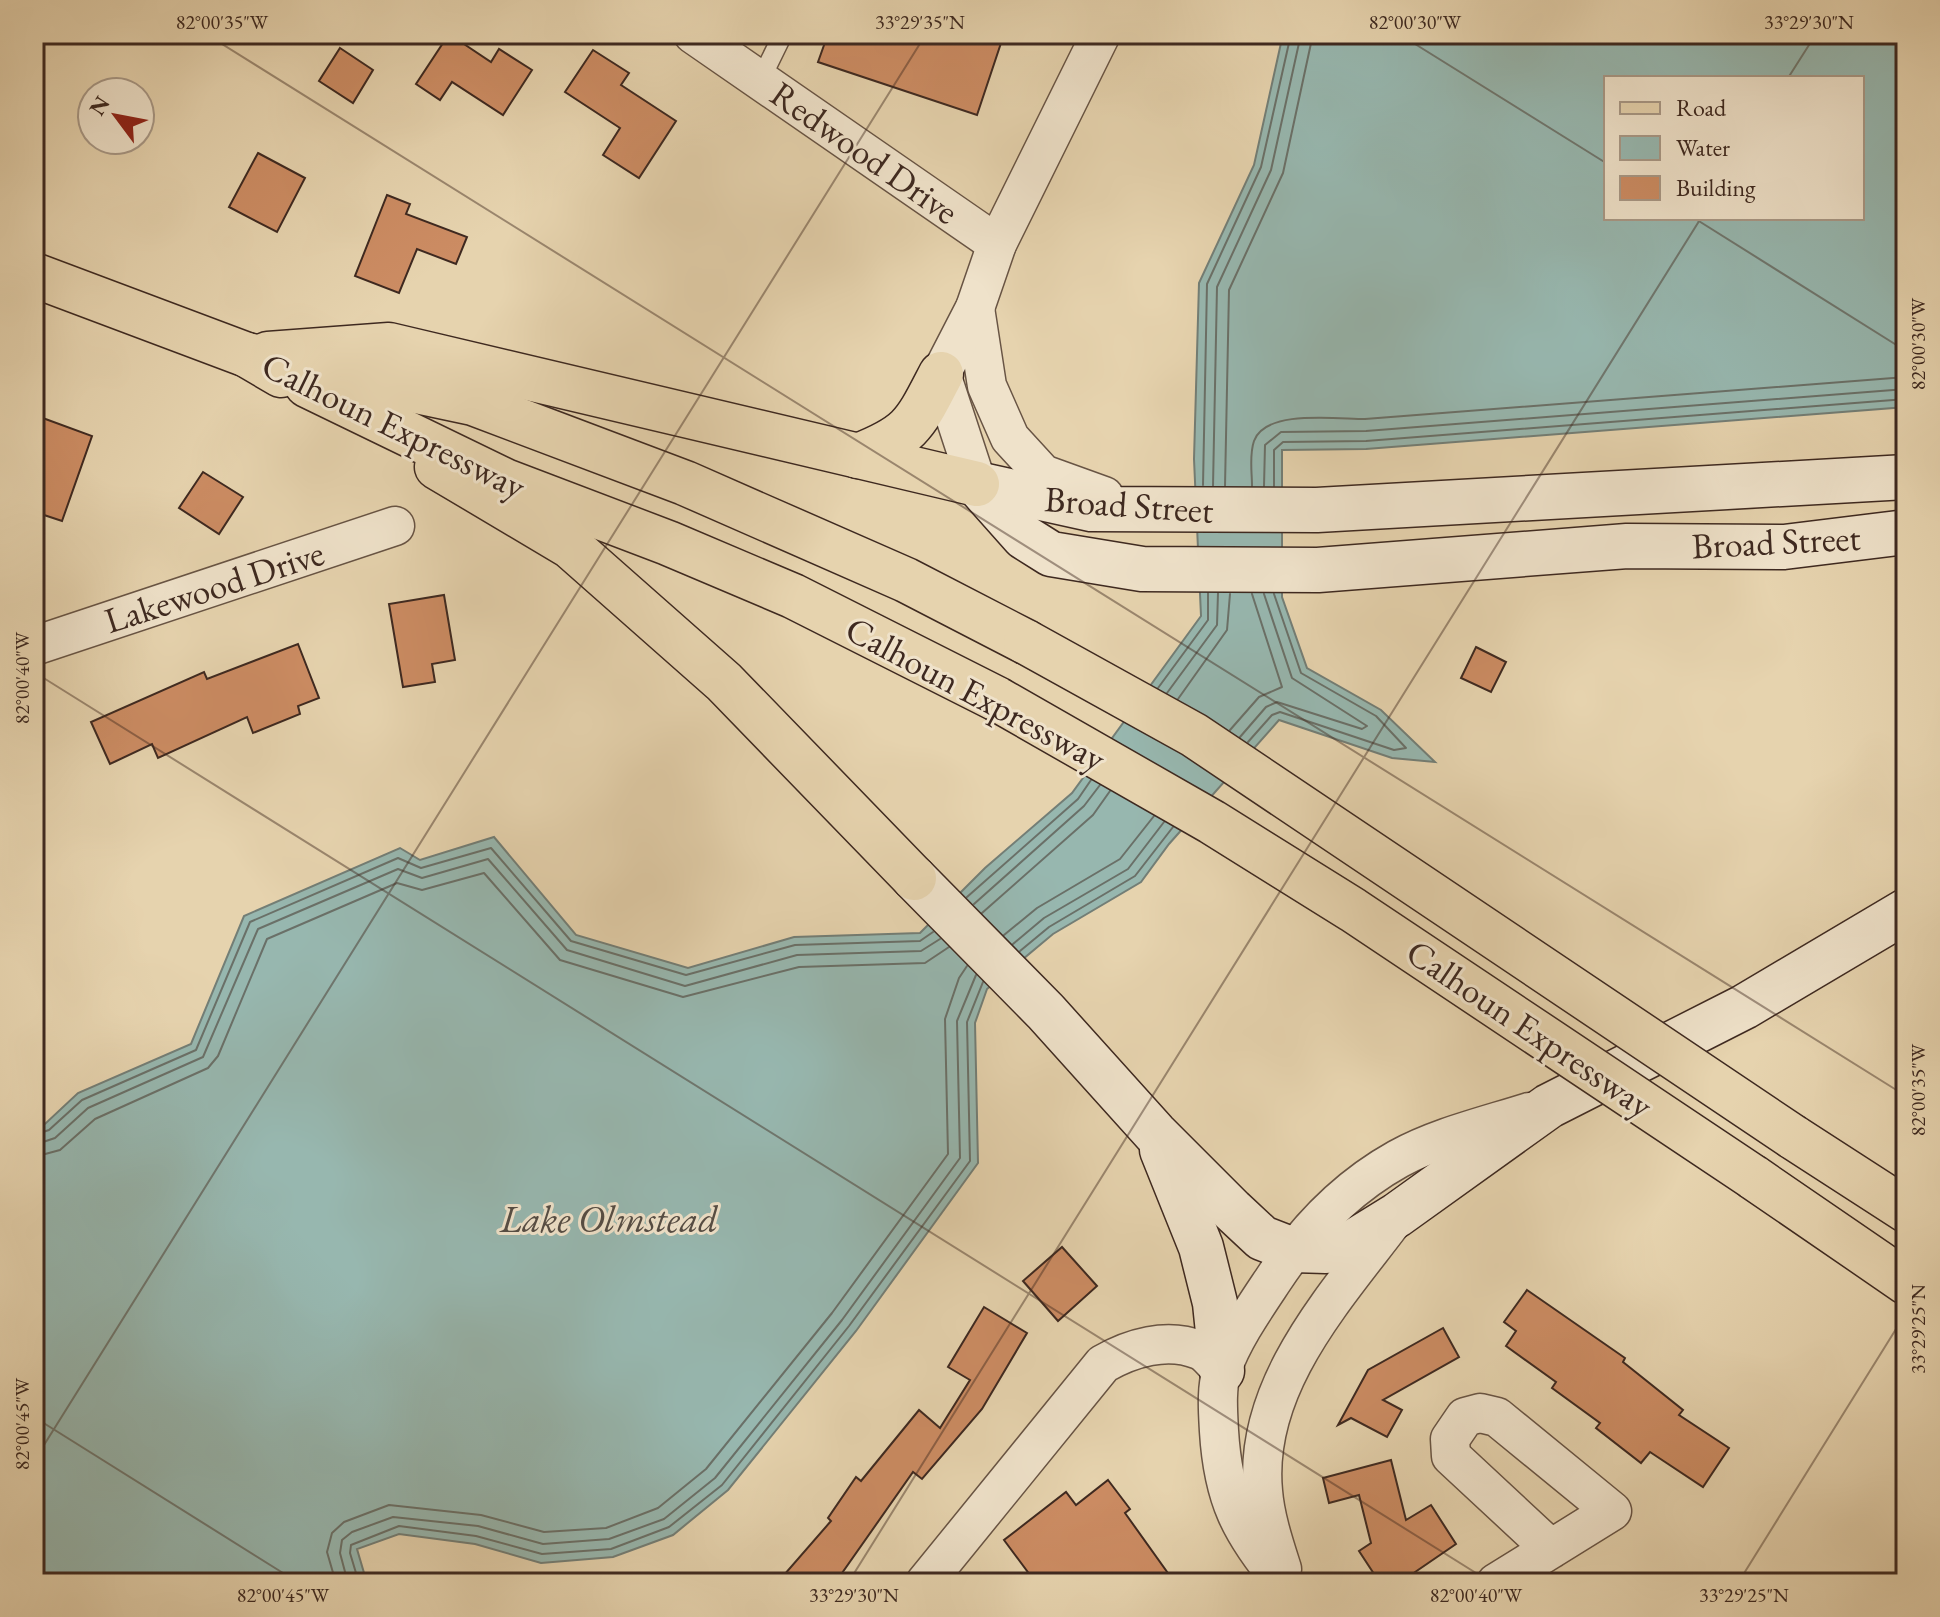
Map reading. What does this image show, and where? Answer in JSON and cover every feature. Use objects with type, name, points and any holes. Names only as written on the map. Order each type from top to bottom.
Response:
[{"type":"main road","points":[[34,275],[247,355],[570,546],[724,682],[1046,1012],[1155,1133],[1262,1238],[1293,1250],[1326,1251],[1350,1244],[1397,1215],[1549,1106],[1744,1007],[1906,911]]},
{"type":"main road","points":[[247,355],[389,345],[977,484]]},
{"type":"main road","name":"Calhoun Expressway","points":[[247,355],[473,403],[685,483],[906,580],[1194,735],[1906,1210]]},
{"type":"main road","name":"Calhoun Expressway","points":[[247,355],[505,481],[668,543],[793,596],[997,699],[1212,822],[1353,910],[1906,1282]]},
{"type":"main road","points":[[858,456],[905,434],[916,422],[941,374]]},
{"type":"main road","name":"Broad Street","points":[[977,484],[1091,509],[1317,510],[1906,477]]},
{"type":"main road","name":"Broad Street","points":[[977,484],[1024,537],[1051,554],[1142,569],[1318,570],[1627,546],[1784,547],[1906,532]]},
{"type":"main road","points":[[1155,1133],[1201,1247],[1215,1303],[1222,1371]]},
{"type":"street","name":"Redwood Drive","points":[[693,34],[997,244]]},
{"type":"street","points":[[977,484],[941,374],[975,308],[997,244],[1101,34]]},
{"type":"street","points":[[975,308],[987,386],[1010,438],[1043,474],[1145,510]]},
{"type":"street","name":"Lakewood Drive","points":[[34,646],[395,526]]},
{"type":"street","points":[[1284,1583],[1253,1547],[1233,1511],[1222,1469],[1218,1412],[1222,1371],[1293,1250],[1338,1202],[1396,1160],[1426,1146],[1549,1106]]},
{"type":"street","points":[[1284,1583],[1263,1494],[1265,1432],[1276,1396],[1322,1316],[1397,1215]]},
{"type":"street","points":[[925,1583],[1103,1364],[1145,1346],[1177,1345],[1202,1351],[1222,1371]]},
{"type":"street","points":[[1496,1583],[1551,1549]]},
{"type":"lane","points":[[761,79],[783,34]]},
{"type":"water","name":"Lake Olmstead","points":[[1283,34],[1906,34],[1906,407],[1366,449],[1282,450],[1282,597],[1307,668],[1381,710],[1435,762],[1392,758],[1279,720],[1169,844],[1141,882],[1053,934],[987,989],[975,1023],[978,1163],[856,1331],[728,1490],[673,1535],[613,1557],[541,1563],[475,1544],[399,1534],[357,1549],[367,1583],[34,1583],[34,1128],[45,1124],[78,1093],[191,1044],[244,916],[400,848],[420,860],[494,837],[576,935],[688,968],[794,937],[920,933],[985,868],[1072,793],[1201,616],[1194,459],[1199,283],[1254,165]]},
{"type":"building","points":[[449,34],[491,62],[499,49],[532,70],[503,115],[452,82],[440,100],[416,84]]},
{"type":"building","points":[[828,34],[1004,34],[977,115],[818,62]]},
{"type":"building","points":[[340,48],[373,70],[353,103],[319,81]]},
{"type":"building","points":[[593,50],[629,73],[621,85],[676,121],[639,178],[603,155],[620,128],[565,92]]},
{"type":"building","points":[[258,153],[305,178],[277,232],[229,207]]},
{"type":"building","points":[[387,195],[410,204],[406,214],[467,237],[456,264],[417,249],[399,293],[355,276]]},
{"type":"building","points":[[40,417],[92,436],[62,521],[38,513],[41,503],[34,501],[34,433]]},
{"type":"building","points":[[203,472],[243,497],[219,534],[179,508]]},
{"type":"building","points":[[444,595],[455,660],[432,664],[435,682],[403,687],[389,604]]},
{"type":"building","points":[[298,644],[319,698],[298,706],[300,714],[253,733],[247,717],[158,758],[152,744],[110,764],[91,722],[204,672],[207,679]]},
{"type":"building","points":[[1476,647],[1506,662],[1491,692],[1461,678]]},
{"type":"building","points":[[1062,1247],[1097,1286],[1058,1321],[1023,1281]]},
{"type":"building","points":[[1527,1290],[1625,1358],[1623,1362],[1683,1410],[1679,1415],[1729,1448],[1703,1487],[1650,1452],[1641,1463],[1596,1428],[1600,1423],[1552,1388],[1556,1382],[1506,1346],[1516,1331],[1504,1322]]},
{"type":"building","points":[[984,1307],[1027,1333],[982,1409],[922,1479],[913,1472],[835,1583],[777,1583],[831,1521],[828,1518],[856,1477],[861,1481],[919,1410],[940,1428],[970,1380],[948,1367]]},
{"type":"building","points":[[1443,1328],[1459,1357],[1383,1400],[1402,1410],[1387,1437],[1351,1418],[1338,1425],[1368,1370]]},
{"type":"building","points":[[1391,1460],[1406,1520],[1431,1505],[1456,1544],[1399,1583],[1380,1583],[1359,1551],[1371,1543],[1359,1495],[1329,1503],[1323,1478]]},
{"type":"building","points":[[1108,1480],[1130,1509],[1125,1513],[1175,1583],[1036,1583],[1004,1540],[1066,1492],[1076,1505]]}]
